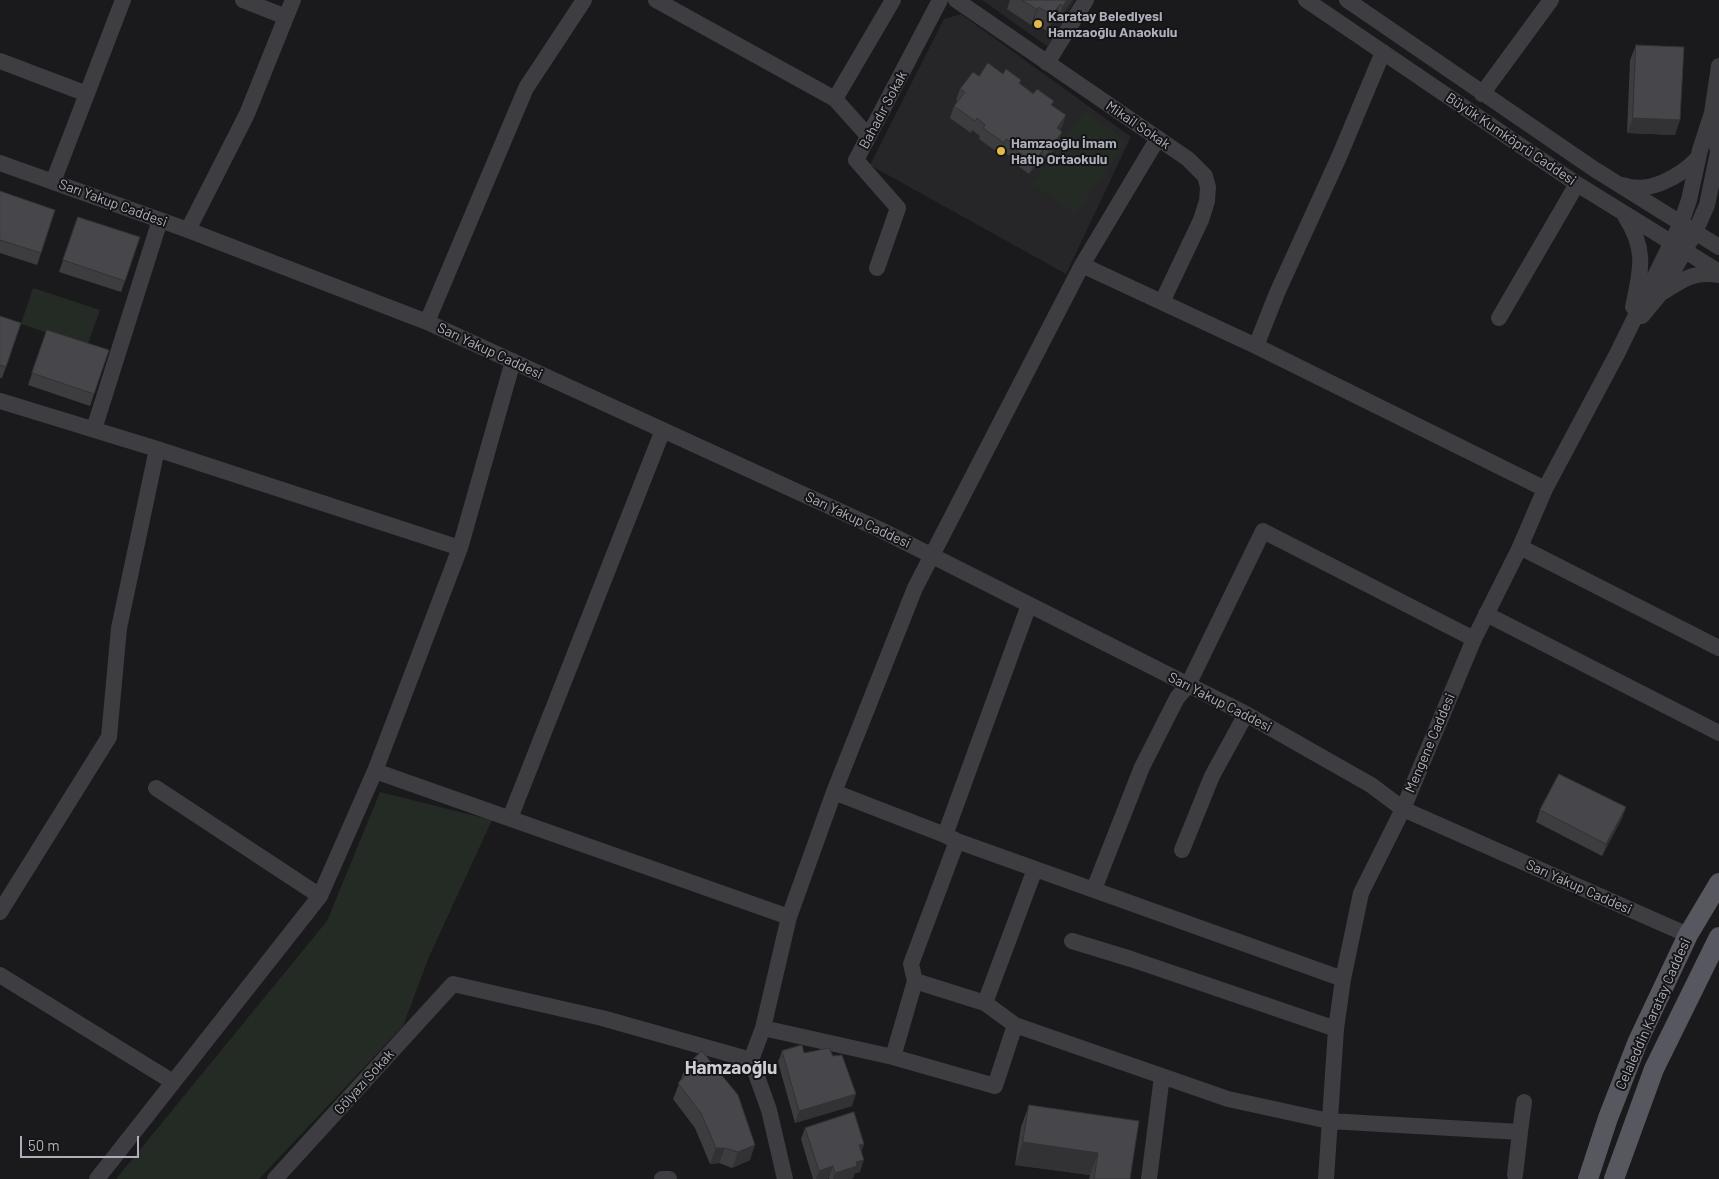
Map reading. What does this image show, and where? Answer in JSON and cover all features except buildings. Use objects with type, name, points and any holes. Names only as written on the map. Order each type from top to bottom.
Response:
[{"type":"main road","name":"Celaleddin Karatay Caddesi","points":[[1588,1179],[1608,1118],[1638,1042],[1688,935],[1719,883]]},
{"type":"main road","name":"Celaleddin Karatay Caddesi","points":[[1614,1179],[1654,1068],[1719,937]]},
{"type":"street","points":[[52,182],[123,0]]},
{"type":"street","points":[[243,0],[286,17]]},
{"type":"street","points":[[188,230],[247,114],[293,0]]},
{"type":"street","points":[[427,322],[526,88],[584,0]]},
{"type":"street","points":[[656,0],[835,99],[868,136]]},
{"type":"street","points":[[835,99],[893,0]]},
{"type":"street","name":"Bahadır Sokak","points":[[877,268],[898,208],[856,160],[940,0]]},
{"type":"street","name":"Mikail Sokak","points":[[956,0],[1188,158],[1205,176],[1208,187],[1207,200],[1201,220],[1162,302]]},
{"type":"street","points":[[1047,62],[1086,0]]},
{"type":"street","name":"Büyük Kumköprü Caddesi","points":[[1306,0],[1577,184],[1719,274]]},
{"type":"street","name":"Büyük Kumköprü Caddesi","points":[[1347,0],[1482,94],[1611,180],[1719,246]]},
{"type":"street","points":[[1482,94],[1550,0]]},
{"type":"street","points":[[1256,346],[1277,293],[1340,157],[1383,52]]},
{"type":"street","points":[[0,61],[87,94]]},
{"type":"street","points":[[1627,333],[1670,242],[1681,223],[1689,200],[1698,158],[1712,113],[1719,66]]},
{"type":"street","points":[[1627,333],[1661,294],[1695,232],[1707,205],[1719,154],[1712,113]]},
{"type":"street","points":[[785,1179],[769,1110],[751,1060],[763,1028],[789,917],[834,792],[915,588],[1082,265],[1158,138]]},
{"type":"street","points":[[1611,180],[1632,188],[1662,183],[1687,169],[1698,158]]},
{"type":"street","name":"Sarı Yakup Caddesi","points":[[0,163],[188,230],[427,322],[513,361],[881,530],[1246,714],[1371,785],[1403,809],[1688,935]]},
{"type":"street","points":[[1499,318],[1577,184]]},
{"type":"street","points":[[1622,212],[1633,229],[1640,251],[1640,274],[1627,333]]},
{"type":"street","points":[[94,429],[160,220]]},
{"type":"street","points":[[1082,265],[1256,346],[1546,489]]},
{"type":"street","points":[[1661,294],[1685,278],[1704,273],[1719,274]]},
{"type":"street","name":"Mengene Caddesi","points":[[1326,1179],[1336,1029],[1343,978],[1361,892],[1403,809],[1474,639],[1520,547],[1546,489],[1627,333]]},
{"type":"street","points":[[97,1179],[320,896],[375,771],[460,548],[513,361]]},
{"type":"street","points":[[0,401],[157,449],[460,548]]},
{"type":"street","points":[[510,818],[663,430]]},
{"type":"street","points":[[0,912],[109,736],[119,628],[157,449]]},
{"type":"street","points":[[1094,889],[1142,768],[1176,698],[1188,685],[1263,530],[1474,639]]},
{"type":"street","points":[[1520,547],[1719,648]]},
{"type":"street","points":[[893,1057],[915,981],[910,964],[1029,605]]},
{"type":"street","points":[[1486,614],[1719,733]]},
{"type":"street","points":[[1182,850],[1212,776],[1246,714]]},
{"type":"street","points":[[375,771],[789,917]]},
{"type":"street","points":[[156,788],[320,896]]},
{"type":"street","points":[[834,792],[1035,869],[1343,978]]},
{"type":"street","points":[[985,1003],[1035,869]]},
{"type":"street","points":[[1072,941],[1131,959],[1336,1029]]},
{"type":"street","points":[[0,974],[173,1082]]},
{"type":"street","points":[[915,981],[985,1003],[1015,1025],[1228,1099],[1330,1120],[1520,1132]]},
{"type":"street","name":"Gölyazı Sokak","points":[[275,1179],[453,984],[602,1018],[751,1060]]},
{"type":"street","points":[[763,1028],[893,1057],[995,1086],[1015,1025]]},
{"type":"street","points":[[1149,1179],[1162,1076]]},
{"type":"street","points":[[1515,1176],[1524,1102]]},
{"type":"shaded area","name":"Karatay Belediyesi Hamzaoğlu Anaokulu","points":[[982,0],[1075,0],[1048,47]]},
{"type":"shaded area","name":"Hamzaoğlu İmam Hatip Ortaokulu","points":[[961,14],[1131,137],[1066,274],[870,165],[944,19]]},
{"type":"shaded area","points":[[1085,111],[1127,142],[1075,214],[1032,183]]},
{"type":"shaded area","points":[[33,288],[100,310],[87,346],[21,324]]},
{"type":"shaded area","points":[[380,792],[492,820],[429,957],[403,1026],[259,1179],[116,1179],[327,921]]},
{"type":"place","name":"Karatay Belediyesi Hamzaoğlu Anaokulu","points":[[1038,24]]},
{"type":"place","name":"Hamzaoğlu İmam Hatip Ortaokulu","points":[[1001,151]]},
{"type":"district","name":"Hamzaoğlu","points":[[731,1068]]}]
